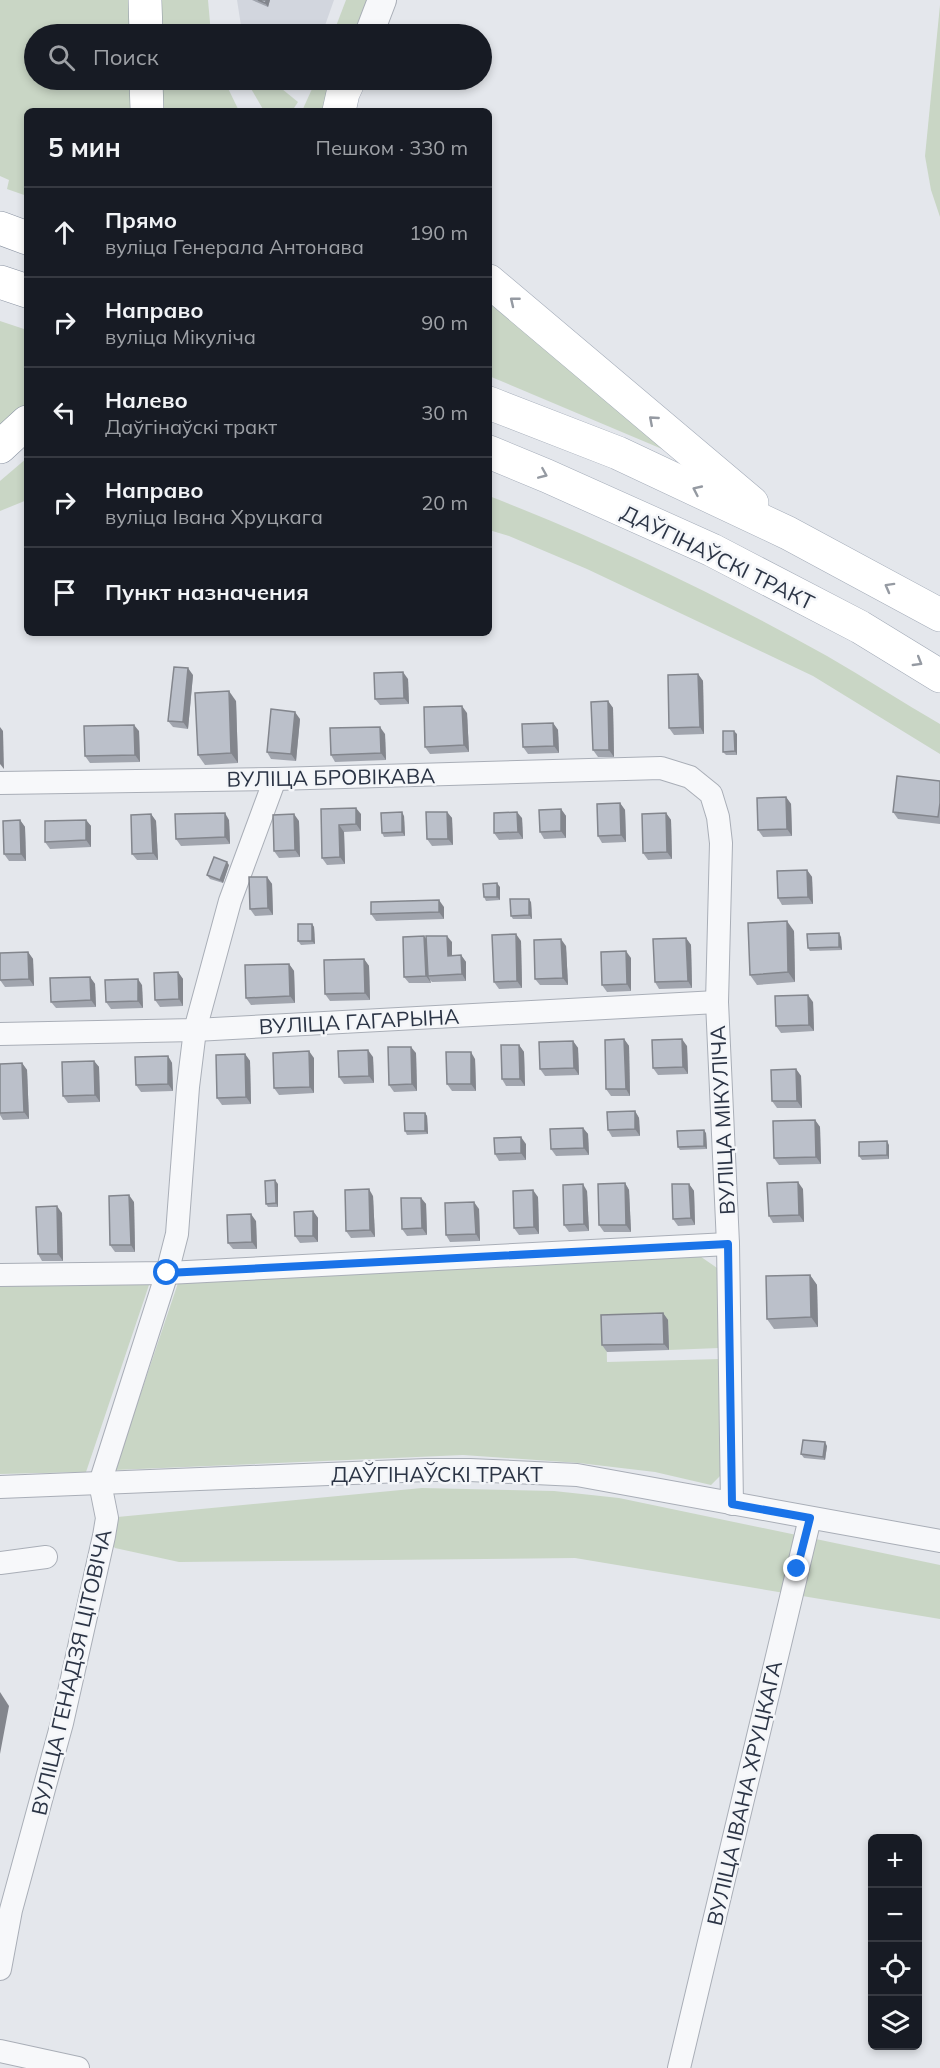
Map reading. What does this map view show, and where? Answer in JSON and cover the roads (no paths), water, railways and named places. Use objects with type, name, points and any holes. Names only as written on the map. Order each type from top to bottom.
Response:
[{"type":"main road","points":[[145,0],[146,24]]},
{"type":"main road","points":[[146,90],[147,108]]},
{"type":"main road","points":[[340,108],[344,90]]},
{"type":"main road","points":[[358,108],[359,90]]},
{"type":"main road","points":[[0,228],[24,237]]},
{"type":"main road","points":[[0,282],[24,290]]},
{"type":"main road","points":[[492,284],[788,532]]},
{"type":"main road","points":[[492,404],[618,453],[788,532],[940,615]]},
{"type":"main road","points":[[0,447],[24,426]]},
{"type":"main road","name":"ДАЎГІНАЎСКІ ТРАКТ","points":[[492,453],[712,550],[860,627],[940,676]]},
{"type":"street","points":[[373,24],[382,0]]},
{"type":"street","name":"ВУЛІЦА БРОВІКАВА","points":[[0,783],[276,779],[661,768]]},
{"type":"street","name":"ВУЛІЦА МІКУЛІЧА","points":[[661,768],[690,777],[711,794],[718,817],[721,843],[717,1002],[728,1244],[732,1504]]},
{"type":"street","name":"ВУЛІЦА ГЕНАДЗЯ ЦІТОВІЧА","points":[[0,1970],[6,1914],[62,1723],[104,1536],[107,1518],[100,1483],[167,1273],[177,1234],[188,1087],[195,1030],[230,901],[276,779]]},
{"type":"street","name":"ВУЛІЦА ГАГАРЫНА","points":[[0,1034],[195,1030],[717,1002]]},
{"type":"street","points":[[0,1275],[167,1273],[728,1244]]},
{"type":"street","name":"ДАЎГІНАЎСКІ ТРАКТ","points":[[0,1487],[427,1470],[578,1475],[940,1541]]},
{"type":"street","name":"ВУЛІЦА ІВАНА ХРУЦКАГА","points":[[679,2068],[810,1518]]},
{"type":"street","points":[[0,1563],[46,1557]]},
{"type":"street","points":[[0,2051],[78,2068]]}]
